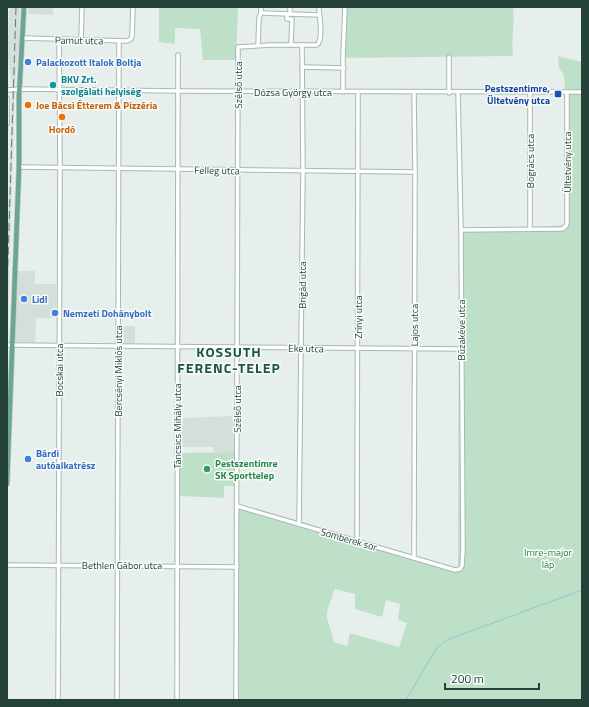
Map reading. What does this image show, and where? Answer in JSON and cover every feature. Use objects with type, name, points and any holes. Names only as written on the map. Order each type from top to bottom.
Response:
[{"type":"main road","points":[[7,484],[9,345],[19,167],[19,90],[24,7]]},
{"type":"street","points":[[81,39],[82,7]]},
{"type":"street","name":"Pamut utca","points":[[23,38],[127,41],[131,39],[132,36],[133,7]]},
{"type":"street","points":[[261,7],[258,45],[319,44],[321,20],[319,15],[319,7]]},
{"type":"street","points":[[290,7],[287,19],[292,19],[291,45]]},
{"type":"street","points":[[343,92],[345,7]]},
{"type":"street","points":[[261,13],[319,15]]},
{"type":"street","name":"Bocskai utca","points":[[58,700],[59,39]]},
{"type":"street","name":"Bercsényi Miklós utca","points":[[117,700],[119,41]]},
{"type":"street","name":"Szélső utca","points":[[236,700],[238,47],[258,45]]},
{"type":"street","name":"Brigád utca","points":[[299,524],[303,171],[302,45]]},
{"type":"street","name":"Táncsics Mihály utca","points":[[177,700],[176,566],[178,55]]},
{"type":"street","points":[[449,57],[449,93]]},
{"type":"street","points":[[302,67],[344,68]]},
{"type":"street","name":"Dózsa György utca","points":[[7,90],[414,93],[582,92]]},
{"type":"street","name":"Zrínyi utca","points":[[357,542],[358,92]]},
{"type":"street","name":"Bogrács utca","points":[[530,92],[530,229]]},
{"type":"street","name":"Lajos utca","points":[[414,93],[414,558]]},
{"type":"street","name":"Búzakéve utca","points":[[458,93],[461,230],[463,548],[461,567]]},
{"type":"street","name":"Ültetvény utca","points":[[530,229],[562,229],[567,223],[567,93]]},
{"type":"street","points":[[7,98],[7,124]]},
{"type":"street","name":"Felleg utca","points":[[19,167],[415,172]]},
{"type":"street","points":[[461,230],[530,229]]},
{"type":"street","name":"Eke utca","points":[[9,345],[238,346],[414,349],[461,348]]},
{"type":"street","name":"Somberek sor","points":[[237,506],[456,570],[461,567]]},
{"type":"street","name":"Bethlen Gábor utca","points":[[7,565],[237,567]]},
{"type":"shaded area","points":[[9,7],[20,7],[19,43],[15,85],[7,351],[7,243],[12,85],[8,57]]},
{"type":"shaded area","points":[[28,7],[54,7],[53,15],[28,14]]},
{"type":"shaded area","points":[[17,271],[35,271],[35,284],[56,284],[56,318],[36,318],[35,343],[15,342]]},
{"type":"shaded area","points":[[121,326],[135,326],[135,343],[121,343]]},
{"type":"shaded area","points":[[234,416],[234,452],[213,452],[213,447],[181,447],[180,428],[182,428],[182,418]]},
{"type":"green space","points":[[159,7],[238,7],[236,60],[203,60],[200,29],[175,28],[175,44],[159,42]]},
{"type":"green space","points":[[344,7],[513,7],[513,56],[342,58]]},
{"type":"green space","name":"Imre-major láp","points":[[558,56],[582,62],[582,700],[235,700],[234,503],[270,515],[458,568],[459,228],[538,227],[565,225],[565,90],[564,76],[559,67]],"holes":[[[335,589],[355,594],[355,609],[382,617],[386,600],[400,604],[398,620],[407,623],[399,647],[350,633],[347,646],[334,642],[327,618],[327,611]]]},
{"type":"green space","name":"Pestszentimre SK Sporttelep","points":[[234,452],[235,486],[224,486],[224,498],[180,496],[180,453]]},
{"type":"waterway","points":[[406,700],[436,649],[447,640],[582,590]]},
{"type":"railway","points":[[7,291],[16,7]]},
{"type":"place","name":"Palackozott Italok Boltja","points":[[28,62]]},
{"type":"place","name":"BKV Zrt. szolgálati helyiség","points":[[53,85]]},
{"type":"place","name":"Pestszentimre, Ültetvény utca","points":[[558,94]]},
{"type":"place","name":"Joe Bácsi Étterem & Pizzéria","points":[[28,105]]},
{"type":"place","name":"Hordó","points":[[62,117]]},
{"type":"place","name":"Lidl","points":[[24,299]]},
{"type":"place","name":"Nemzeti Dohánybolt","points":[[55,313]]},
{"type":"place","name":"Bárdi autóalkatrész","points":[[28,459]]},
{"type":"place","name":"Pestszentimre SK Sporttelep","points":[[207,469]]},
{"type":"district","name":"KOSSUTH FERENC-TELEP","points":[[229,360]]}]
